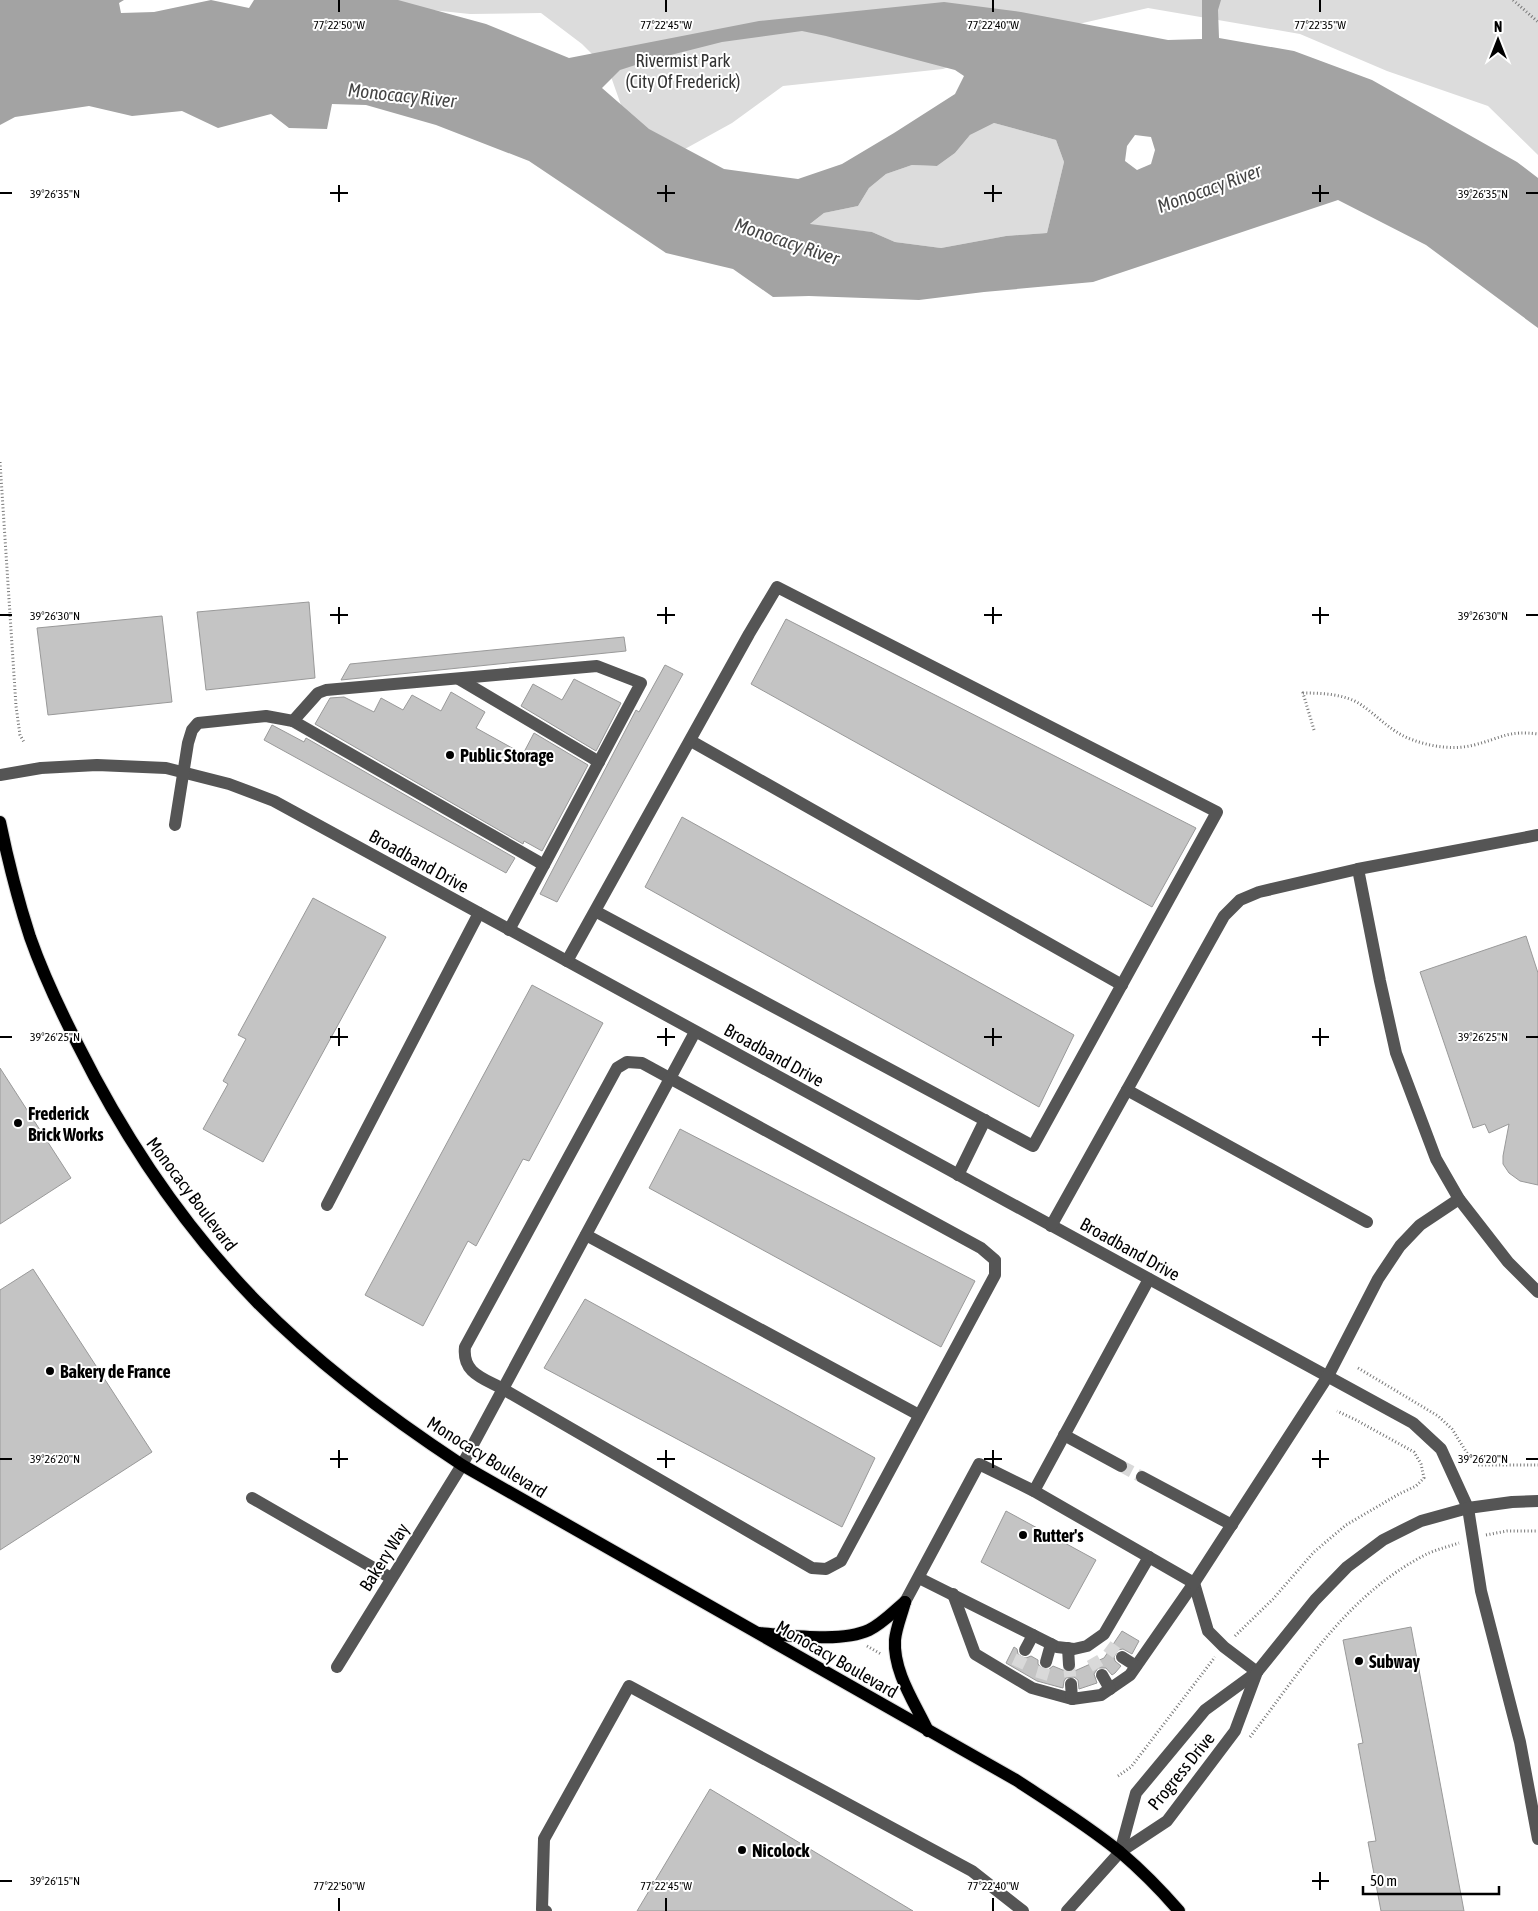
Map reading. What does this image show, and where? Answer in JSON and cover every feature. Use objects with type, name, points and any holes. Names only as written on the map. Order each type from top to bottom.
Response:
[{"type":"main road","name":"Monocacy Boulevard","points":[[0,822],[30,936],[65,1019],[97,1083],[128,1138],[171,1200],[216,1256],[257,1302],[319,1360],[379,1408],[462,1465],[928,1730],[1071,1815],[1120,1852],[1179,1911]]},
{"type":"main road","points":[[756,1633],[834,1637],[855,1636],[871,1629],[905,1602]]},
{"type":"main road","points":[[905,1602],[895,1638],[898,1669],[928,1730]]},
{"type":"street","points":[[567,961],[690,741],[777,587],[1217,812],[1032,1146],[595,911]]},
{"type":"street","points":[[293,720],[318,693],[326,690],[597,666],[641,683],[509,930]]},
{"type":"street","points":[[458,679],[599,762]]},
{"type":"street","points":[[175,825],[182,772],[192,730],[198,723],[266,716],[293,720],[544,865]]},
{"type":"street","points":[[690,741],[1122,984]]},
{"type":"street","name":"Broadband Drive","points":[[0,775],[42,768],[97,765],[166,768],[229,784],[274,801],[694,1032],[1413,1422],[1441,1449],[1468,1508],[1481,1591],[1520,1742],[1538,1839]]},
{"type":"street","points":[[1051,1226],[1224,916],[1240,900],[1259,892],[1358,869],[1538,835]]},
{"type":"street","points":[[1358,869],[1396,1053],[1436,1158],[1459,1199],[1508,1262],[1538,1292]]},
{"type":"street","points":[[327,1205],[479,913]]},
{"type":"street","name":"Bakery Way","points":[[337,1667],[462,1465],[694,1032]]},
{"type":"street","points":[[627,1062],[642,1063],[670,1078],[981,1248],[995,1260],[995,1275],[841,1561],[826,1569],[812,1568],[503,1389],[469,1370],[464,1358],[465,1347],[617,1068],[627,1062]]},
{"type":"street","points":[[1127,1090],[1367,1222]]},
{"type":"street","points":[[958,1175],[985,1120]]},
{"type":"street","points":[[953,1594],[975,1654],[1014,1671],[1039,1685],[1072,1699],[1101,1695],[1130,1675],[1194,1584],[1328,1376],[1378,1280],[1400,1246],[1420,1225],[1459,1199]]},
{"type":"street","points":[[586,1235],[919,1415]]},
{"type":"street","points":[[1034,1491],[1149,1279]]},
{"type":"street","points":[[1064,1435],[1121,1466]]},
{"type":"street","points":[[905,1602],[979,1464],[1034,1491],[1194,1584],[1208,1631],[1224,1647],[1257,1672]]},
{"type":"street","points":[[1142,1477],[1232,1525]]},
{"type":"street","points":[[252,1498],[391,1578]]},
{"type":"street","name":"Progress Drive","points":[[1120,1852],[1136,1793],[1205,1710],[1257,1672],[1315,1600],[1347,1567],[1382,1540],[1421,1521],[1468,1508],[1512,1502],[1538,1501]]},
{"type":"street","points":[[919,1578],[1051,1644],[1074,1649],[1103,1642],[1104,1634],[1149,1557]]},
{"type":"street","points":[[1025,1650],[1034,1635]]},
{"type":"street","points":[[1046,1662],[1051,1644]]},
{"type":"street","points":[[1087,1646],[1092,1658]]},
{"type":"street","points":[[1068,1648],[1069,1665]]},
{"type":"street","points":[[1122,1657],[1136,1666]]},
{"type":"street","name":"Progress Drive","points":[[1120,1852],[1167,1821],[1235,1731],[1257,1672]]},
{"type":"street","points":[[1102,1675],[1110,1689]]},
{"type":"street","points":[[1071,1684],[1072,1699]]},
{"type":"street","points":[[543,1910],[544,1839],[629,1686],[972,1872],[1023,1911]]},
{"type":"street","points":[[1067,1911],[1120,1852]]},
{"type":"path","points":[[1513,0],[1538,22]]},
{"type":"path","points":[[0,462],[16,706],[20,735],[24,742]]},
{"type":"path","points":[[1314,730],[1303,693],[1330,694],[1358,703],[1403,736],[1444,747],[1473,745],[1513,732],[1538,734]]},
{"type":"path","points":[[1358,1368],[1438,1416],[1452,1430],[1472,1461],[1478,1465],[1538,1465]]},
{"type":"path","points":[[1118,1776],[1131,1767],[1208,1664],[1273,1599],[1314,1552],[1346,1526],[1416,1486],[1424,1478],[1421,1464],[1414,1452],[1337,1411]]},
{"type":"path","points":[[1247,1740],[1330,1631],[1364,1596],[1424,1555],[1474,1537],[1507,1531],[1538,1531]]},
{"type":"path","points":[[863,1644],[884,1656]]},
{"type":"green space","name":"Rivermist Park (City Of Frederick)","points":[[334,0],[1538,0],[1538,155],[1488,106],[1387,71],[1300,34],[1148,8],[1048,31],[943,69],[783,86],[732,123],[674,155],[627,122],[609,71],[582,44],[541,13],[470,14]]},
{"type":"green space","points":[[994,123],[1056,140],[1064,162],[1047,233],[1006,236],[941,248],[895,242],[872,232],[809,225],[824,213],[858,206],[869,188],[886,174],[912,165],[937,166],[955,153],[970,135]]},
{"type":"water","name":"Monocacy River","points":[[0,0],[124,0],[119,3],[121,13],[154,12],[211,0],[249,8],[254,0],[398,0],[486,24],[569,58],[759,21],[944,2],[1021,12],[1168,40],[1202,39],[1202,0],[1221,0],[1218,10],[1219,38],[1294,51],[1372,80],[1517,162],[1538,178],[1538,328],[1426,245],[1338,200],[1093,282],[919,300],[809,296],[773,297],[733,269],[666,253],[529,161],[436,125],[366,105],[332,104],[327,129],[289,128],[271,114],[218,128],[182,111],[132,116],[89,106],[15,117],[0,125]],"holes":[[[802,31],[955,70],[964,76],[955,94],[894,133],[842,164],[798,179],[724,169],[649,129],[602,88],[620,70],[651,60],[722,42]],[[994,123],[1056,140],[1064,162],[1047,233],[1006,236],[941,248],[895,242],[872,232],[810,224],[824,213],[858,206],[869,188],[886,174],[912,165],[937,166],[955,153],[970,135]],[[1135,135],[1151,137],[1155,150],[1151,164],[1137,170],[1125,161],[1127,146]]]},
{"type":"building","points":[[309,602],[315,678],[206,690],[197,612]]},
{"type":"building","points":[[162,616],[172,702],[48,715],[37,628]]},
{"type":"building","points":[[786,619],[1196,828],[1152,907],[751,684]]},
{"type":"building","points":[[624,637],[626,651],[341,680],[350,664]]},
{"type":"building","points":[[665,665],[683,674],[557,902],[540,894],[636,710],[639,712]]},
{"type":"building","points":[[574,679],[621,703],[596,751],[521,706],[533,684],[562,700]]},
{"type":"building","points":[[451,692],[485,712],[476,728],[523,754],[534,733],[588,765],[542,851],[524,841],[523,844],[315,724],[330,698],[344,697],[374,712],[381,698],[403,710],[412,695],[441,711]]},
{"type":"building","points":[[272,725],[304,742],[306,738],[515,858],[506,873],[264,740]]},
{"type":"building","points":[[682,817],[1074,1035],[1039,1107],[645,887]]},
{"type":"building","points":[[313,898],[386,937],[263,1162],[203,1129],[228,1084],[223,1081],[246,1039],[238,1035]]},
{"type":"building","points":[[1526,936],[1538,973],[1538,1185],[1520,1181],[1509,1173],[1503,1164],[1509,1124],[1489,1133],[1485,1124],[1473,1128],[1420,972]]},
{"type":"building","points":[[532,985],[603,1023],[529,1161],[523,1159],[476,1246],[468,1241],[423,1326],[365,1295]]},
{"type":"building","name":"Frederick Brick Works","points":[[0,1068],[71,1178],[0,1224]]},
{"type":"building","points":[[680,1129],[975,1281],[941,1347],[649,1188]]},
{"type":"building","name":"Bakery de France","points":[[33,1269],[152,1452],[0,1550],[0,1290]]},
{"type":"building","points":[[585,1299],[875,1458],[842,1527],[544,1368]]},
{"type":"building","name":"Rutter's","points":[[1006,1511],[1096,1560],[1069,1609],[981,1562]]},
{"type":"building","points":[[1411,1627],[1464,1911],[1381,1911],[1368,1842],[1376,1841],[1358,1744],[1363,1743],[1343,1640]]},
{"type":"building","points":[[1122,1631],[1139,1641],[1132,1654],[1123,1649],[1118,1650],[1114,1657],[1115,1661],[1121,1666],[1115,1673],[1112,1675],[1106,1668],[1098,1668],[1094,1674],[1097,1683],[1079,1689],[1078,1680],[1074,1677],[1066,1678],[1063,1688],[1037,1681],[1006,1663],[1014,1647],[1022,1657],[1031,1656],[1038,1660],[1038,1664],[1043,1670],[1048,1670],[1053,1666],[1070,1673],[1104,1658]]},
{"type":"building","name":"Nicolock","points":[[710,1789],[913,1911],[637,1911]]},
{"type":"tunnel","points":[[1121,1466],[1142,1477]]},
{"type":"tunnel","points":[[1107,1646],[1122,1657]]},
{"type":"tunnel","points":[[1017,1667],[1025,1650]]},
{"type":"tunnel","points":[[1092,1658],[1102,1675]]},
{"type":"tunnel","points":[[1041,1679],[1046,1662]]},
{"type":"tunnel","points":[[1069,1665],[1071,1684]]},
{"type":"place","name":"Public Storage","points":[[450,755]]},
{"type":"place","name":"Frederick Brick Works","points":[[18,1123]]},
{"type":"place","name":"Bakery de France","points":[[50,1371]]},
{"type":"place","name":"Rutter's","points":[[1023,1535]]},
{"type":"place","name":"Subway","points":[[1359,1661]]},
{"type":"place","name":"Nicolock","points":[[742,1850]]}]
